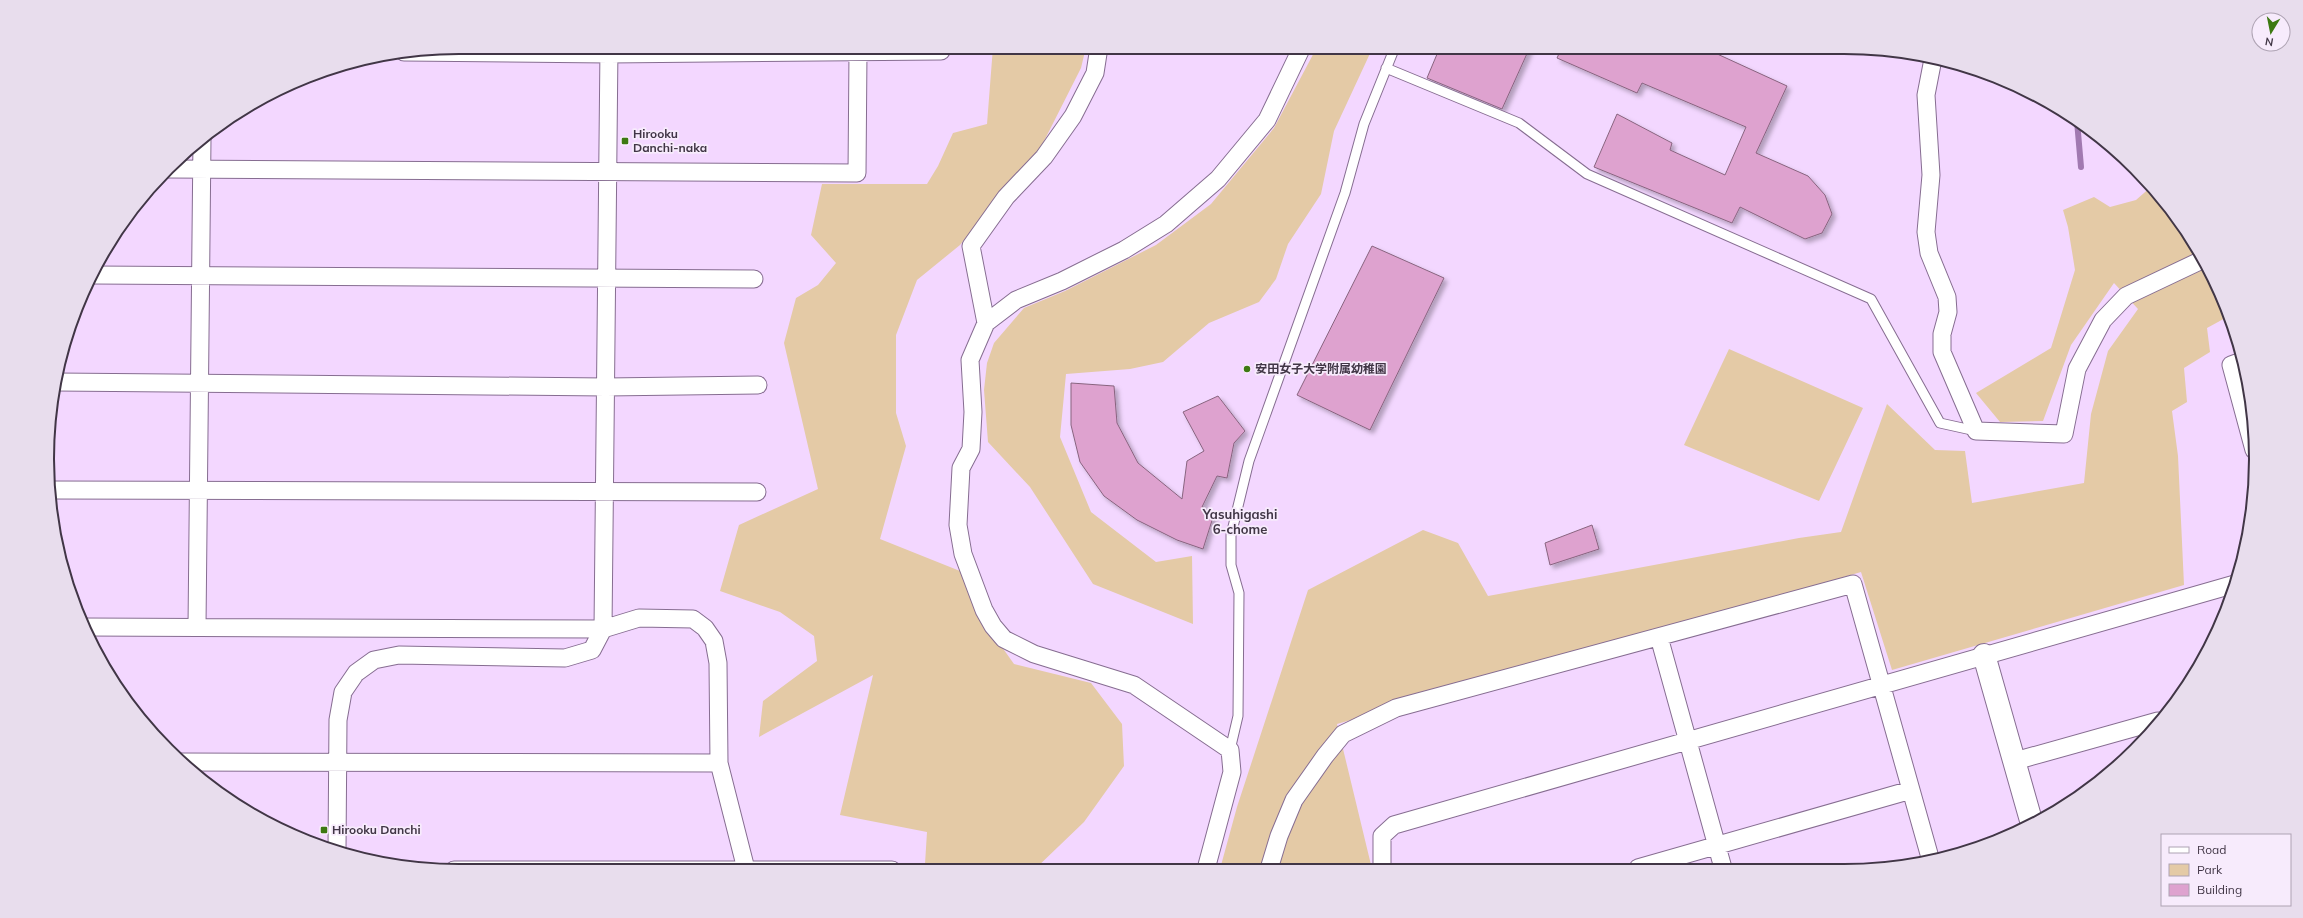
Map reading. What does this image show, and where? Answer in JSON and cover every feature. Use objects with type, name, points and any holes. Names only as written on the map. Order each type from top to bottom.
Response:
[{"type":"street","points":[[337,845],[338,720],[343,692],[356,673],[374,660],[399,655],[565,658],[592,650],[603,629],[609,54]]},
{"type":"street","points":[[177,169],[608,170],[857,173],[858,54]]},
{"type":"street","points":[[986,323],[971,246],[1006,197],[1044,157],[1073,116],[1095,73],[1098,54]]},
{"type":"street","points":[[1207,864],[1232,772],[1230,750],[1134,685],[1034,654],[1004,639],[993,626],[984,610],[964,554],[958,525],[961,468],[971,449],[973,412],[970,360],[986,323],[1016,300],[1062,281],[1110,257],[1160,227],[1218,179],[1266,120],[1299,54]]},
{"type":"street","points":[[1932,64],[1926,95],[1931,175],[1926,232],[1930,254],[1947,297],[1948,312],[1942,334],[1942,352],[1976,431],[2064,434],[2077,369],[2104,320],[2126,296],[2198,262]]},
{"type":"street","points":[[197,627],[202,147]]},
{"type":"street","points":[[98,275],[754,279]]},
{"type":"street","points":[[2237,362],[2231,364],[2247,425]]},
{"type":"street","points":[[62,382],[606,386],[758,385]]},
{"type":"street","points":[[55,490],[757,492]]},
{"type":"street","points":[[1271,864],[1279,836],[1294,800],[1343,734],[1396,708],[1853,584],[1929,855]]},
{"type":"street","points":[[1382,864],[1382,836],[1394,825],[1687,742],[1984,654],[2229,586]]},
{"type":"street","points":[[91,627],[603,629],[639,618],[693,620],[705,628],[714,641],[718,663],[719,763],[745,864]]},
{"type":"street","points":[[1660,637],[1687,742],[1722,864]]},
{"type":"street","points":[[1984,654],[2030,818]]},
{"type":"street","points":[[2014,761],[2150,723]]},
{"type":"street","points":[[191,762],[719,763]]},
{"type":"street","points":[[1652,864],[1911,790]]},
{"type":"lane","points":[[1230,750],[1238,716],[1239,593],[1231,565],[1231,535],[1249,461],[1345,193],[1364,124],[1392,54]]},
{"type":"lane","points":[[1386,68],[1519,123],[1586,174],[1871,299],[1940,423],[1976,431]]},
{"type":"green space","points":[[992,54],[1084,54],[1081,68],[1039,151],[995,201],[960,245],[917,280],[896,335],[896,413],[906,446],[880,539],[960,571],[982,619],[1014,664],[1091,683],[1122,724],[1124,766],[1084,822],[1040,864],[925,864],[927,832],[840,815],[873,675],[759,737],[763,701],[817,661],[814,636],[780,612],[720,591],[739,525],[818,489],[784,343],[796,298],[818,285],[836,263],[811,235],[822,184],[927,184],[938,166],[953,133],[987,124]]},
{"type":"green space","points":[[1313,54],[1370,54],[1334,131],[1321,194],[1288,244],[1276,279],[1259,302],[1209,323],[1163,362],[1130,369],[1066,374],[1060,437],[1091,512],[1156,562],[1192,556],[1193,624],[1093,584],[1030,487],[988,442],[984,390],[987,363],[994,343],[1024,308],[1065,291],[1156,245],[1211,204],[1274,128]]},
{"type":"green space","points":[[2147,191],[2165,212],[2195,257],[2224,319],[2207,328],[2210,352],[2184,368],[2187,402],[2172,411],[2178,456],[2184,585],[1892,670],[1861,572],[1337,724],[1371,864],[1221,864],[1237,807],[1308,590],[1423,530],[1458,543],[1488,596],[1799,538],[1841,532],[1887,404],[1935,450],[1965,451],[1972,503],[2084,483],[2091,414],[2108,351],[2138,309],[2114,283],[2071,345],[2043,421],[2000,422],[1976,393],[2051,348],[2075,270],[2068,227],[2063,210],[2094,197],[2110,207],[2136,200]]},
{"type":"green space","points":[[1729,349],[1863,408],[1819,501],[1684,445]]},
{"type":"building","points":[[1437,54],[1527,54],[1502,109],[1427,78]]},
{"type":"building","points":[[1559,54],[1717,54],[1787,86],[1756,153],[1808,176],[1825,195],[1832,214],[1822,233],[1805,239],[1740,207],[1732,223],[1594,167],[1617,114],[1672,143],[1670,150],[1725,175],[1746,127],[1642,83],[1637,93],[1557,58]]},
{"type":"building","points":[[1372,246],[1444,278],[1370,430],[1297,395]]},
{"type":"building","points":[[1071,383],[1114,386],[1117,423],[1138,463],[1182,499],[1187,461],[1204,451],[1183,412],[1218,396],[1245,431],[1234,443],[1227,478],[1217,476],[1202,507],[1214,514],[1203,549],[1177,540],[1137,520],[1104,496],[1080,462],[1071,425]]},
{"type":"building","points":[[1592,525],[1599,549],[1550,565],[1545,543]]},
{"type":"waterway","points":[[2078,128],[2081,167]]},
{"type":"place","name":"Hirooku Danchi-naka","points":[[625,141]]},
{"type":"place","name":"安田女子大学附属幼稚園","points":[[1247,369]]},
{"type":"place","name":"Hirooku Danchi","points":[[324,830]]},
{"type":"district","name":"Yasuhigashi 6-chome","points":[[1240,522]]}]
